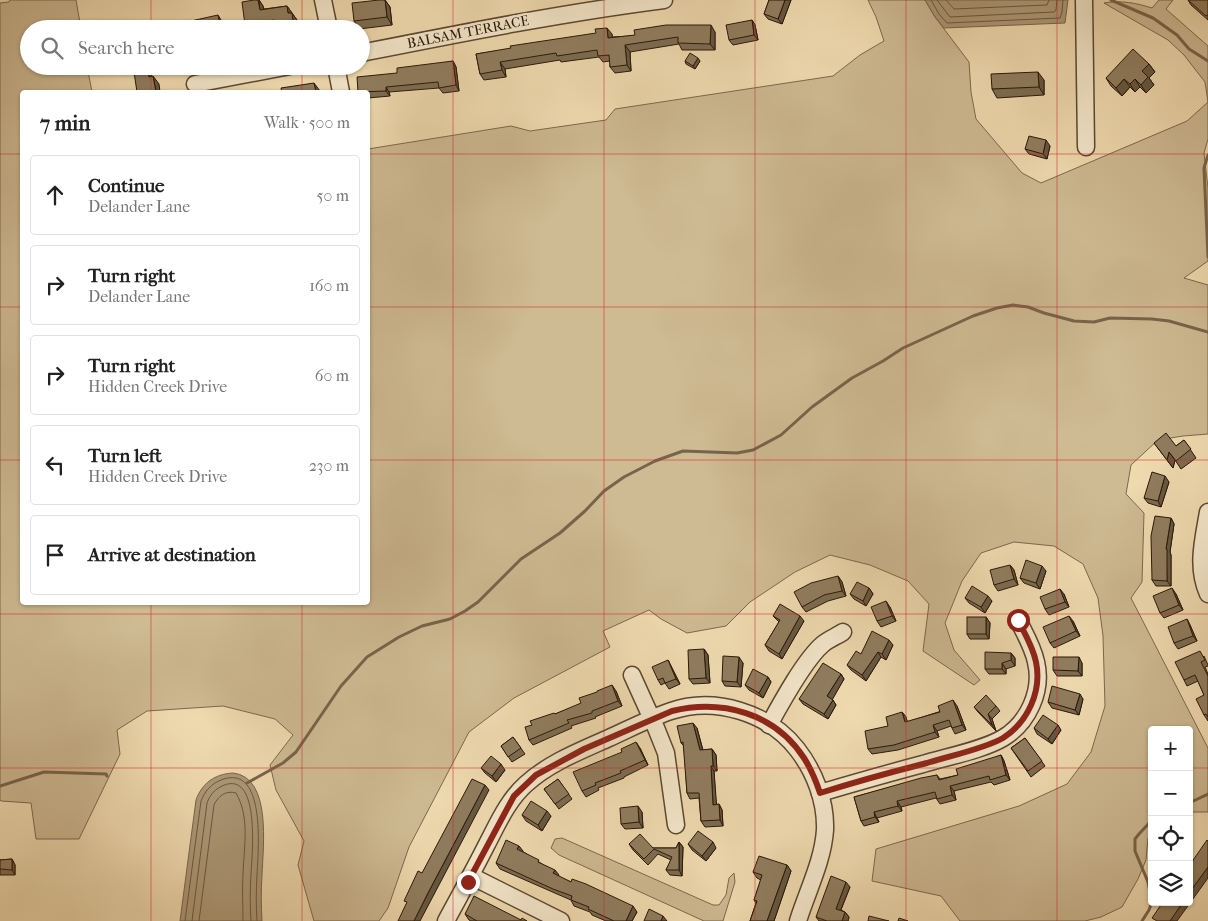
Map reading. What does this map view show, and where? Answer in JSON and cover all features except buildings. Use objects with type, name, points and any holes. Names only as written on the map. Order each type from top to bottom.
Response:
[{"type":"street","points":[[323,0],[327,20]]},
{"type":"street","name":"BALSAM TERRACE","points":[[370,50],[517,23],[664,0]]},
{"type":"street","points":[[1084,0],[1086,147]]},
{"type":"street","points":[[195,84],[242,75]]},
{"type":"street","points":[[338,75],[341,90]]},
{"type":"street","points":[[1208,512],[1200,564],[1202,578],[1208,594]]},
{"type":"street","points":[[820,793],[966,752],[1002,738],[1013,730],[1030,708],[1036,693],[1038,676],[1029,640],[1018,620]]},
{"type":"street","points":[[769,724],[812,655],[824,644],[843,632]]},
{"type":"street","points":[[632,675],[666,753],[676,825]]},
{"type":"street","points":[[446,921],[514,796],[536,775],[584,749],[652,719],[672,711],[706,706],[727,707],[744,712],[769,724],[792,743],[804,758],[814,776],[820,793],[824,816],[823,845],[798,921]]},
{"type":"street","points":[[471,876],[561,921]]},
{"type":"shaded area","points":[[10,0],[76,0],[79,20],[20,20],[20,75],[89,75],[92,90],[20,90],[20,605],[370,605],[370,149],[511,126],[530,131],[606,120],[615,109],[833,76],[860,55],[884,41],[868,0],[925,0],[935,17],[969,62],[971,92],[976,119],[1022,173],[1041,183],[1187,121],[1208,102],[1208,139],[1204,153],[1208,188],[1208,261],[1184,278],[1208,285],[1208,434],[1158,440],[1131,465],[1126,494],[1144,513],[1142,582],[1131,598],[1208,748],[1208,812],[1193,812],[1193,726],[1148,726],[1148,838],[1146,860],[1138,879],[1122,907],[1101,917],[1085,921],[960,921],[941,896],[872,881],[876,849],[1019,806],[1067,784],[1091,752],[1105,706],[1103,636],[1098,598],[1083,564],[1054,546],[1014,542],[981,553],[962,581],[945,623],[954,650],[980,680],[974,685],[923,651],[929,604],[908,581],[870,565],[830,555],[795,572],[750,602],[726,626],[687,633],[649,610],[603,631],[610,647],[514,698],[469,732],[409,847],[388,908],[379,921],[314,921],[298,865],[304,841],[276,790],[270,765],[293,735],[275,719],[223,706],[147,711],[117,730],[120,754],[79,839],[36,839],[31,803],[0,800],[0,3],[9,2]]},
{"type":"shaded area","points":[[1159,0],[1173,0],[1166,9],[1208,46],[1208,102],[1205,82],[1184,55],[1168,40],[1104,3],[1128,2],[1152,8]]},
{"type":"shaded area","points":[[562,838],[713,905],[719,905],[726,895],[729,878],[734,873],[735,882],[723,921],[704,921],[559,855],[551,848],[555,839]]},
{"type":"water","points":[[925,0],[1068,0],[1065,23],[944,28]]},
{"type":"water","points":[[233,773],[245,777],[254,787],[260,800],[264,831],[261,892],[262,921],[180,921],[196,800],[210,780],[220,775]]},
{"type":"waterway","points":[[1111,0],[1153,18],[1177,35],[1189,49],[1208,61]]},
{"type":"waterway","points":[[1208,155],[1204,168],[1208,257]]},
{"type":"waterway","points":[[247,783],[283,763],[296,752],[341,686],[367,657],[399,637],[422,626],[450,619],[465,611],[478,602],[521,559],[560,533],[604,491],[624,477],[655,461],[683,451],[737,453],[753,450],[781,435],[812,407],[852,378],[903,348],[973,316],[997,308],[1013,305],[1028,307],[1074,321],[1094,322],[1110,318],[1152,319],[1169,321],[1208,332]]},
{"type":"waterway","points":[[0,786],[44,772],[106,774],[107,776]]},
{"type":"waterway","points":[[1193,801],[1208,794]]},
{"type":"waterway","points":[[1142,921],[1152,902],[1148,882],[1135,851],[1135,839],[1148,824]]},
{"type":"route","points":[[468,882],[502,816],[514,796],[524,785],[552,765],[584,749],[672,711],[706,706],[727,707],[744,712],[763,721],[778,730],[804,758],[814,776],[820,793],[966,752],[1002,738],[1022,721],[1036,693],[1038,676],[1036,662],[1029,640],[1018,620]]}]
